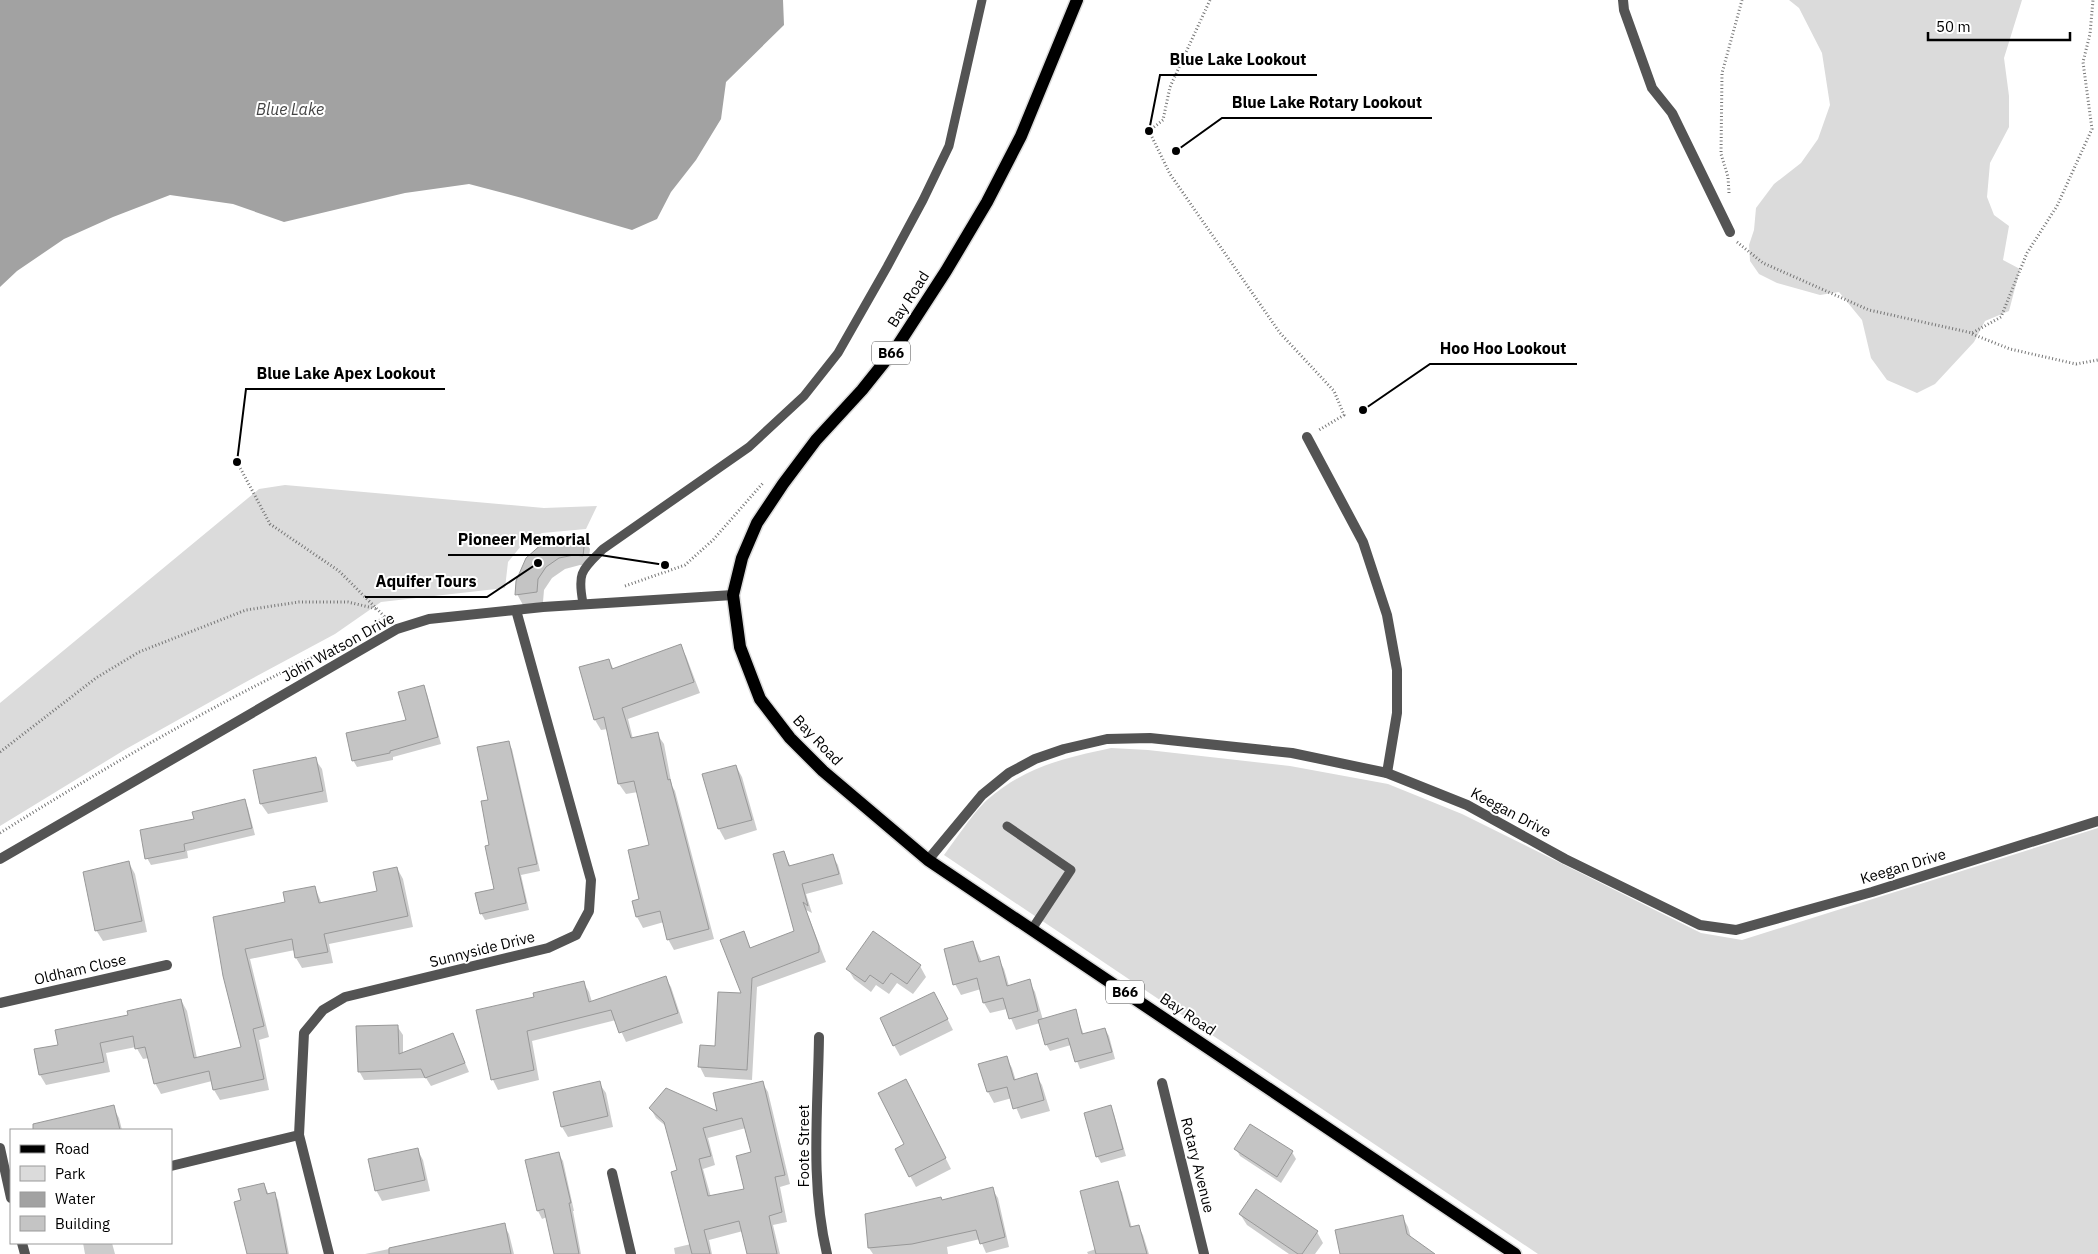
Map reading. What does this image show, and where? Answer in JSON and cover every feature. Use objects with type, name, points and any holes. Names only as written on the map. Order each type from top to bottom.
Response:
[{"type":"main road","name":"Bay Road","points":[[1077,0],[1021,136],[987,202],[946,271],[898,345],[862,390],[816,440],[757,523],[742,558],[733,595],[740,647],[760,699],[790,738],[824,771],[928,860],[1515,1254]]},
{"type":"street","points":[[1623,0],[1624,10],[1652,88],[1672,113],[1730,232]]},
{"type":"street","points":[[1308,437],[1363,542],[1387,615],[1397,670],[1397,713],[1387,773]]},
{"type":"street","name":"John Watson Drive","points":[[0,859],[397,629],[429,619],[584,603],[733,595]]},
{"type":"street","name":"Sunnyside Drive","points":[[328,1254],[299,1135],[304,1033],[323,1010],[345,997],[548,948],[576,935],[589,911],[591,880],[516,610]]},
{"type":"street","name":"Keegan Drive","points":[[928,860],[982,795],[1009,772],[1035,759],[1064,749],[1107,739],[1150,738],[1292,754],[1387,773],[1467,805],[1565,858],[1700,925],[1736,930],[1872,892],[2098,821]]},
{"type":"street","name":"Oldham Close","points":[[0,1002],[167,965]]},
{"type":"street","name":"Foote Street","points":[[819,1037],[816,1181],[819,1211],[827,1254]]},
{"type":"street","name":"Rotary Avenue","points":[[1162,1083],[1204,1254]]},
{"type":"street","points":[[172,1166],[299,1135]]},
{"type":"street","points":[[0,1148],[3,1174],[10,1195]]},
{"type":"street","points":[[612,1173],[631,1254]]},
{"type":"lane","points":[[584,603],[579,586],[583,569],[603,548],[749,447],[804,396],[838,353],[901,242],[949,146],[982,0]]},
{"type":"lane","points":[[1007,826],[1071,870],[1032,929]]},
{"type":"path","points":[[1210,0],[1170,87],[1163,120],[1149,131],[1170,174],[1280,333],[1334,391],[1344,415],[1308,437]]},
{"type":"path","points":[[1729,195],[1728,176],[1721,154],[1722,73],[1742,0]]},
{"type":"path","points":[[1972,333],[2001,317],[2026,253],[2057,206],[2092,129],[2084,62],[2090,34],[2093,0]]},
{"type":"path","points":[[1730,232],[1739,245],[1763,263],[1869,310],[1972,333],[2010,349],[2076,364],[2098,360]]},
{"type":"path","points":[[237,462],[270,524],[339,571],[397,629]]},
{"type":"path","points":[[617,587],[626,586],[685,565],[713,540],[768,477]]},
{"type":"path","points":[[0,752],[96,678],[139,652],[246,610],[299,602],[348,602],[378,610]]},
{"type":"path","points":[[368,627],[393,614]]},
{"type":"path","points":[[0,833],[70,789],[193,719],[268,679],[335,647]]},
{"type":"green space","points":[[1789,0],[2022,0],[2004,58],[2009,96],[2009,127],[1990,163],[1987,197],[1994,215],[2009,226],[2003,260],[2020,269],[2009,311],[1985,321],[1974,342],[1935,384],[1917,393],[1887,380],[1871,358],[1862,320],[1839,292],[1820,295],[1777,283],[1759,274],[1750,261],[1749,245],[1754,230],[1756,208],[1774,184],[1801,163],[1818,139],[1830,105],[1822,53],[1799,8]]},
{"type":"green space","points":[[285,485],[544,508],[597,506],[586,529],[542,533],[521,546],[508,562],[505,588],[381,602],[335,634],[126,749],[0,826],[0,703],[259,489]]},
{"type":"green space","points":[[1111,748],[1148,750],[1290,766],[1388,784],[1462,814],[1701,933],[1742,940],[2098,828],[2098,1254],[1538,1254],[944,855],[982,805],[1016,779],[1060,760]]},
{"type":"water","name":"Blue Lake","points":[[0,0],[783,0],[784,25],[726,82],[721,119],[696,160],[671,192],[657,219],[632,230],[469,184],[405,193],[284,222],[233,204],[170,195],[113,217],[64,239],[17,271],[0,287]]},
{"type":"building","points":[[571,536],[585,538],[583,556],[574,555],[559,558],[546,567],[538,579],[537,592],[515,595],[516,581],[526,558],[543,543]]},
{"type":"building","points":[[681,644],[694,682],[622,708],[631,738],[658,732],[668,780],[670,779],[709,929],[667,940],[660,911],[636,917],[632,901],[639,899],[628,850],[649,845],[634,781],[618,784],[604,717],[594,720],[579,667],[609,659],[612,669]]},
{"type":"building","points":[[424,685],[438,737],[390,751],[390,753],[352,761],[346,733],[406,720],[398,692]]},
{"type":"building","points":[[509,741],[537,864],[518,868],[526,903],[480,914],[475,893],[494,889],[485,846],[489,845],[481,801],[488,800],[477,747]]},
{"type":"building","points":[[316,757],[323,791],[260,804],[253,770]]},
{"type":"building","points":[[736,765],[752,820],[718,829],[702,774]]},
{"type":"building","points":[[245,799],[252,828],[184,844],[185,851],[145,859],[140,830],[194,819],[192,812]]},
{"type":"building","points":[[784,851],[789,866],[833,854],[839,874],[802,884],[808,906],[803,902],[819,946],[819,952],[752,978],[747,1070],[698,1067],[700,1045],[715,1046],[718,992],[741,993],[720,940],[744,931],[750,948],[794,931],[773,854]]},
{"type":"building","points":[[129,861],[142,921],[95,931],[83,872]]},
{"type":"building","points":[[397,867],[408,916],[324,934],[328,952],[295,958],[292,939],[245,949],[264,1026],[253,1029],[264,1079],[213,1090],[209,1071],[154,1084],[145,1047],[135,1049],[133,1036],[100,1043],[104,1062],[39,1075],[34,1049],[58,1045],[55,1030],[128,1015],[127,1011],[181,999],[194,1058],[241,1047],[223,976],[213,917],[285,902],[283,892],[315,886],[319,903],[377,891],[373,872]]},
{"type":"building","points":[[873,931],[921,965],[907,984],[891,973],[883,984],[870,975],[865,982],[846,969]]},
{"type":"building","points":[[973,941],[979,962],[999,956],[1007,986],[1030,979],[1038,1011],[1009,1019],[1003,998],[983,1003],[977,978],[953,985],[944,949]]},
{"type":"building","points":[[666,976],[678,1013],[619,1033],[611,1010],[527,1031],[534,1070],[491,1080],[476,1010],[534,997],[533,993],[584,981],[589,1002]]},
{"type":"building","points":[[934,992],[948,1019],[893,1046],[880,1018]]},
{"type":"building","points":[[1076,1009],[1082,1034],[1105,1028],[1112,1052],[1075,1062],[1068,1038],[1045,1045],[1038,1020]]},
{"type":"building","points":[[398,1025],[399,1054],[453,1033],[465,1063],[425,1078],[421,1069],[358,1072],[356,1026]]},
{"type":"building","points":[[1007,1056],[1014,1080],[1037,1073],[1044,1100],[1013,1109],[1007,1087],[987,1092],[978,1064]]},
{"type":"building","points":[[906,1079],[946,1158],[909,1177],[895,1149],[904,1144],[878,1093]]},
{"type":"building","points":[[600,1081],[608,1116],[561,1127],[553,1092]]},
{"type":"building","points":[[763,1081],[785,1175],[775,1177],[782,1212],[769,1216],[777,1254],[747,1254],[739,1221],[704,1230],[710,1254],[692,1254],[671,1172],[677,1170],[664,1122],[649,1108],[666,1088],[717,1111],[713,1093]],"holes":[[[742,1118],[751,1152],[736,1156],[744,1189],[708,1196],[699,1159],[711,1156],[703,1128]]]},
{"type":"building","points":[[114,1105],[120,1129],[33,1129],[33,1124]]},
{"type":"building","points":[[1111,1105],[1123,1149],[1096,1157],[1084,1113]]},
{"type":"building","points":[[1250,1124],[1293,1151],[1277,1177],[1234,1149]]},
{"type":"building","points":[[418,1148],[425,1180],[375,1191],[368,1159]]},
{"type":"building","points":[[559,1152],[571,1203],[569,1203],[579,1254],[554,1254],[544,1209],[537,1211],[525,1160]]},
{"type":"building","points":[[1118,1181],[1130,1227],[1139,1225],[1147,1254],[1096,1254],[1080,1191]]},
{"type":"building","points":[[264,1183],[267,1194],[275,1192],[287,1254],[247,1254],[234,1202],[241,1200],[238,1189]]},
{"type":"building","points":[[993,1187],[1005,1237],[980,1244],[976,1230],[912,1244],[868,1248],[865,1214],[941,1197],[942,1200]]},
{"type":"building","points":[[1256,1189],[1318,1231],[1302,1254],[1298,1254],[1239,1214]]},
{"type":"building","points":[[1403,1215],[1407,1234],[1435,1254],[1340,1254],[1335,1230]]},
{"type":"building","points":[[505,1223],[511,1254],[389,1254],[389,1248]]},
{"type":"place","name":"Blue Lake Lookout","points":[[1149,131]]},
{"type":"place","name":"Blue Lake Rotary Lookout","points":[[1176,151]]},
{"type":"place","name":"Hoo Hoo Lookout","points":[[1363,410]]},
{"type":"place","name":"Blue Lake Apex Lookout","points":[[237,462]]},
{"type":"place","name":"Aquifer Tours","points":[[538,563]]},
{"type":"place","name":"Pioneer Memorial","points":[[665,565]]}]
